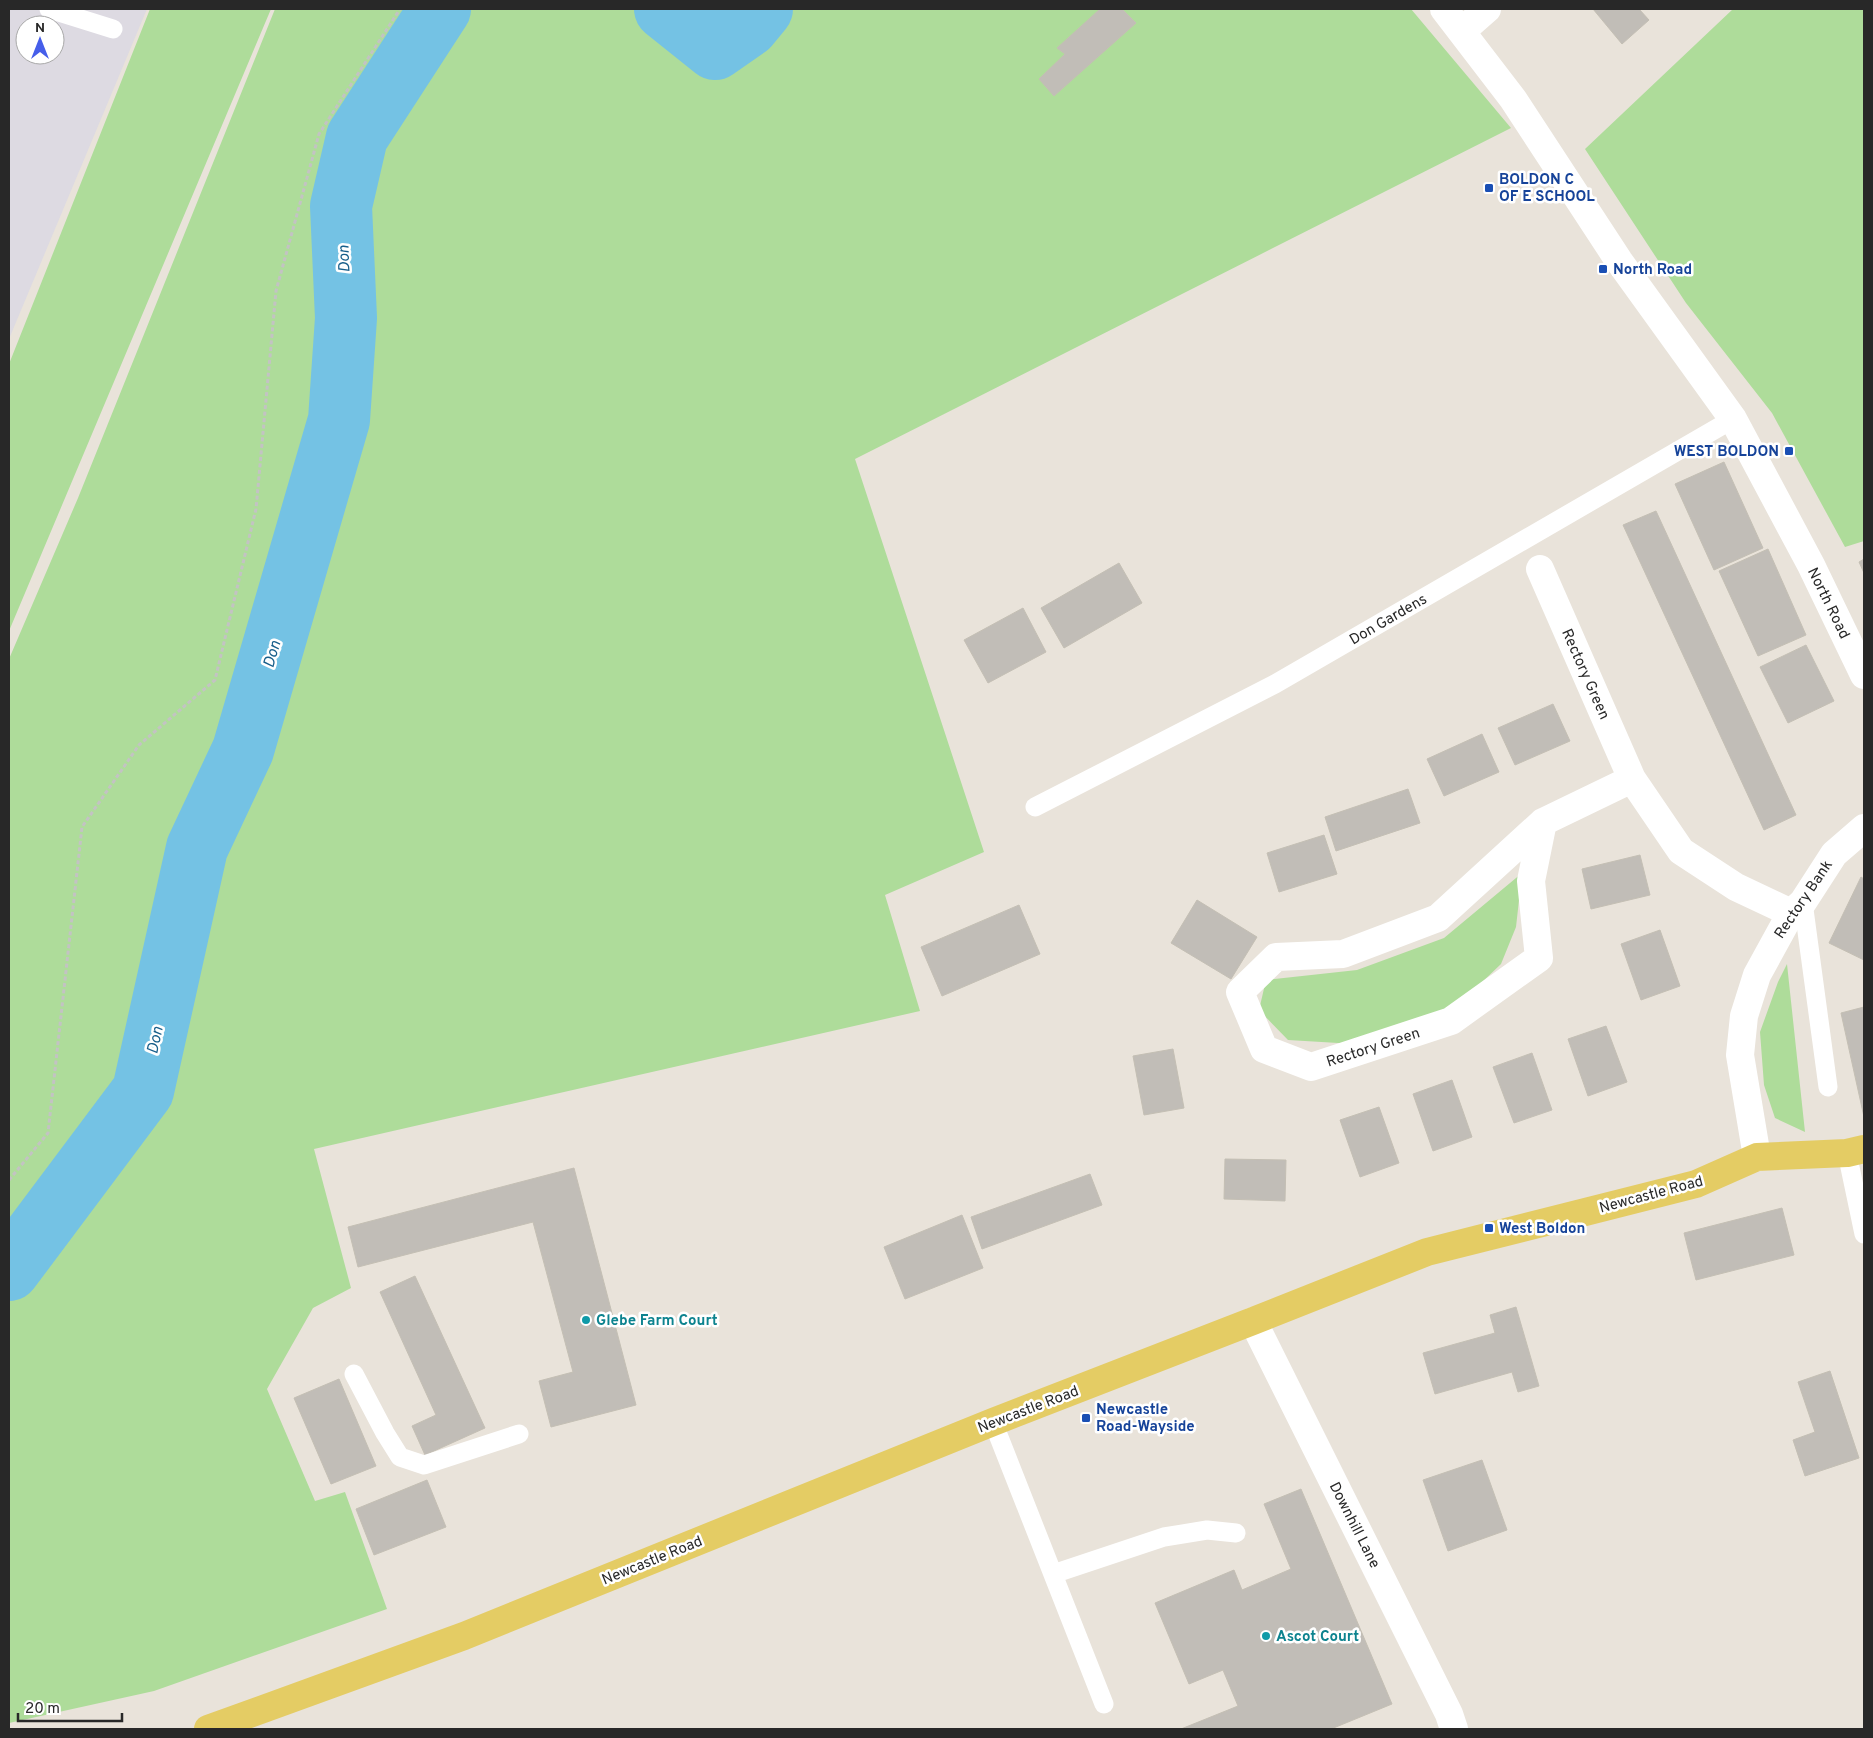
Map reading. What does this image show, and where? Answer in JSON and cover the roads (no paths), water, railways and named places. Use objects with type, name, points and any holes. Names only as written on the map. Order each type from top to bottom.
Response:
[{"type":"main road","name":"Newcastle Road","points":[[208,1729],[464,1636],[993,1422],[1427,1252],[1696,1184],[1757,1157],[1856,1151]]},
{"type":"street","name":"North Road","points":[[1444,9],[1512,99],[1619,261],[1734,419],[1811,565],[1864,674]]},
{"type":"street","points":[[1462,32],[1488,9]]},
{"type":"street","name":"Rectory Green","points":[[1540,569],[1632,779],[1681,851],[1736,887],[1797,907]]},
{"type":"street","name":"Rectory Green","points":[[1543,822],[1531,881],[1539,958],[1451,1021],[1311,1067],[1264,1049],[1240,992],[1276,957],[1343,954],[1438,918],[1543,822],[1632,779]]},
{"type":"street","name":"Rectory Bank","points":[[1757,1157],[1740,1056],[1744,1016],[1757,975],[1797,907],[1834,854],[1864,828]]},
{"type":"street","name":"Downhill Lane","points":[[1253,1321],[1449,1714],[1454,1729]]},
{"type":"lane","points":[[49,9],[113,29]]},
{"type":"lane","name":"Don Gardens","points":[[1035,807],[1275,684],[1734,419]]},
{"type":"lane","points":[[1797,907],[1828,1087]]},
{"type":"lane","points":[[1856,1151],[1864,1234]]},
{"type":"lane","points":[[354,1374],[400,1457],[424,1465],[519,1434]]},
{"type":"lane","points":[[993,1422],[1104,1704]]},
{"type":"lane","points":[[1053,1574],[1164,1537],[1208,1530],[1236,1533]]},
{"type":"waterway","name":"Don","points":[[9,1270],[143,1091],[197,848],[243,750],[339,420],[346,318],[341,206],[357,137],[440,9]]},
{"type":"waterway","name":"Don","points":[[665,9],[715,49],[748,26],[762,9]]},
{"type":"place","name":"BOLDON C OF E SCHOOL","points":[[1489,188]]},
{"type":"place","name":"North Road","points":[[1603,269]]},
{"type":"place","name":"WEST BOLDON","points":[[1789,451]]},
{"type":"place","name":"West Boldon","points":[[1489,1228]]},
{"type":"place","name":"Glebe Farm Court","points":[[586,1320]]},
{"type":"place","name":"Newcastle Road-Wayside","points":[[1086,1418]]},
{"type":"place","name":"Ascot Court","points":[[1266,1636]]}]
